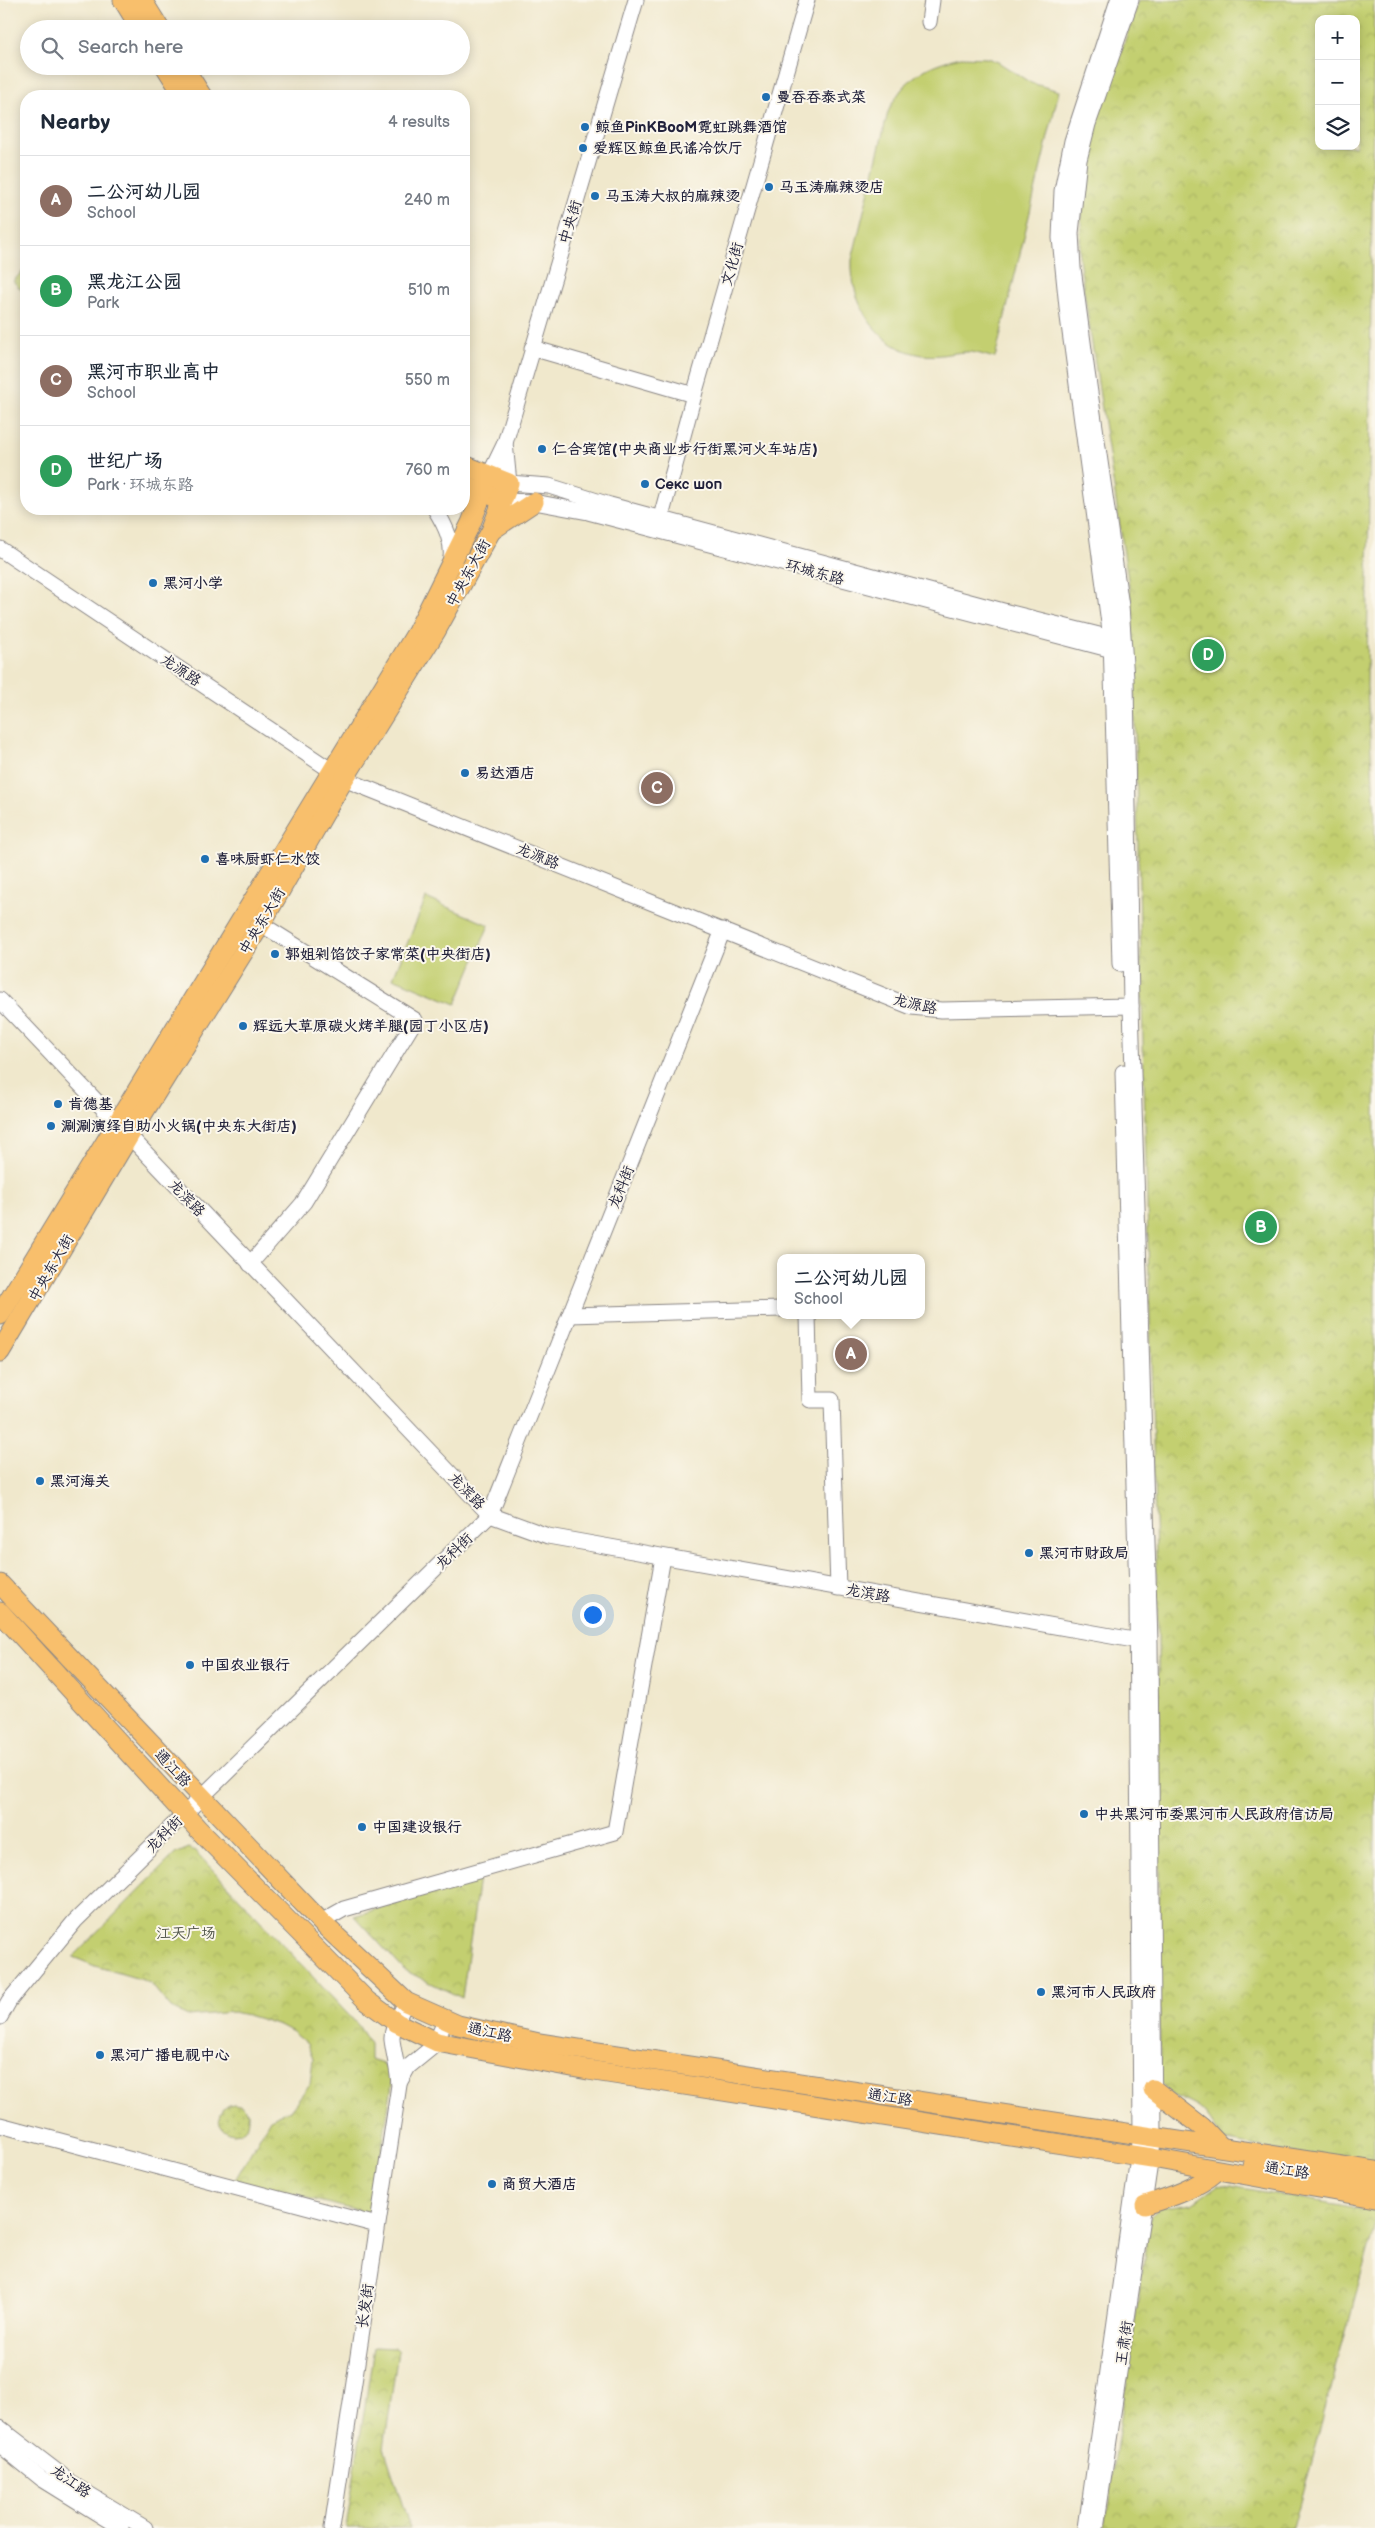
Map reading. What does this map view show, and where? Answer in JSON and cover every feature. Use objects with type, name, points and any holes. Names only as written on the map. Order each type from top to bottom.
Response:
[{"type":"main road","points":[[124,0],[136,20]]},
{"type":"main road","points":[[142,0],[154,20]]},
{"type":"main road","points":[[171,75],[180,90]]},
{"type":"main road","points":[[189,75],[198,90]]},
{"type":"main road","points":[[470,470],[486,484],[507,492]]},
{"type":"main road","points":[[470,485],[486,484]]},
{"type":"main road","name":"中央东大街","points":[[0,1315],[261,924],[449,570],[486,484]]},
{"type":"main road","name":"中央东大街","points":[[0,1352],[123,1130],[338,776],[436,631],[491,531],[507,492]]},
{"type":"main road","points":[[491,531],[534,502]]},
{"type":"main road","name":"通江路","points":[[0,1584],[321,1922],[406,2002],[445,2021],[467,2028],[539,2043],[1375,2184]]},
{"type":"main road","name":"通江路","points":[[0,1612],[185,1814],[367,2001],[397,2023],[437,2042],[644,2079],[1147,2147]]},
{"type":"main road","points":[[1153,2089],[1202,2127],[1221,2147]]},
{"type":"main road","points":[[1147,2147],[1221,2147],[1375,2171]]},
{"type":"main road","points":[[1147,2147],[1217,2171],[1375,2198]]},
{"type":"main road","points":[[1145,2205],[1174,2196],[1205,2181],[1217,2171]]},
{"type":"street","name":"中央街","points":[[505,443],[636,0]]},
{"type":"street","name":"文化街","points":[[659,524],[807,0]]},
{"type":"street","points":[[930,22],[932,0]]},
{"type":"street","points":[[1118,0],[1072,141],[1062,191],[1060,238],[1067,308],[1118,645]]},
{"type":"street","points":[[1086,2528],[1147,2147],[1153,2089],[1144,1642],[1118,645],[1121,606],[1074,277],[1071,233],[1078,160],[1088,124],[1131,0]]},
{"type":"street","points":[[532,348],[694,395]]},
{"type":"street","points":[[486,484],[505,443]]},
{"type":"street","points":[[505,443],[507,492]]},
{"type":"street","name":"环城东路","points":[[507,492],[549,486],[659,524],[1118,645]]},
{"type":"street","name":"环城东路","points":[[507,492],[534,502],[659,524]]},
{"type":"street","points":[[439,515],[443,522],[452,551],[449,570]]},
{"type":"street","name":"龙源路","points":[[0,550],[338,776],[912,1006],[941,1010],[1126,1006]]},
{"type":"street","points":[[250,1264],[304,1202],[416,1020],[261,924]]},
{"type":"street","name":"龙科街","points":[[0,2017],[9,2001],[75,1921],[490,1515],[723,930]]},
{"type":"street","name":"龙滨路","points":[[0,1000],[490,1515],[548,1536],[1144,1642]]},
{"type":"street","points":[[570,1315],[777,1309]]},
{"type":"street","points":[[808,1319],[810,1400],[832,1400],[838,1588]]},
{"type":"street","points":[[321,1922],[344,1909],[615,1832],[663,1557]]},
{"type":"street","points":[[1144,1642],[1147,2147]]},
{"type":"street","name":"长发街","points":[[332,2528],[399,2084],[398,2067],[392,2040],[406,2002]]},
{"type":"street","name":"长发街","points":[[399,2084],[408,2067],[437,2042],[445,2021]]},
{"type":"street","points":[[0,2125],[377,2225]]},
{"type":"street","name":"王肃街","points":[[1096,2528],[1145,2205],[1147,2147]]},
{"type":"street","name":"龙江路","points":[[0,2428],[77,2487],[145,2528]]},
{"type":"street","name":"龙江路","points":[[0,2445],[42,2479],[121,2528]]},
{"type":"green space","points":[[1139,0],[1374,0],[1367,686],[1375,817],[1375,2167],[1222,2141],[1203,2111],[1171,2094],[1160,2081],[1158,1637],[1132,606],[1079,258],[1084,183],[1093,132]]},
{"type":"green space","points":[[961,57],[987,58],[998,62],[1031,83],[1059,91],[995,358],[969,352],[923,355],[907,351],[892,344],[880,334],[861,308],[853,276],[852,260],[888,112],[901,90],[917,75],[937,64]]},
{"type":"green space","points":[[20,274],[20,289],[13,281]]},
{"type":"green space","points":[[426,898],[489,925],[456,1004],[393,978]]},
{"type":"green space","name":"江天广场","points":[[189,1848],[195,1851],[358,2025],[370,2044],[370,2059],[380,2062],[391,2072],[392,2085],[372,2210],[362,2212],[235,2180],[270,2119],[290,2110],[310,2084],[313,2059],[307,2044],[293,2032],[280,2025],[233,2012],[188,2016],[171,2008],[151,1984],[73,1957],[175,1854]]},
{"type":"green space","points":[[479,1878],[462,1998],[404,1970],[354,1916]]},
{"type":"green space","points":[[234,2104],[245,2108],[249,2119],[245,2130],[234,2134],[223,2130],[219,2119],[223,2108]]},
{"type":"green space","points":[[1218,2184],[1375,2211],[1375,2224],[1293,2528],[1105,2528],[1150,2217],[1159,2208],[1192,2203]]},
{"type":"green space","points":[[374,2347],[395,2348],[398,2351],[384,2448],[410,2528],[346,2528]]},
{"type":"place","name":"曼吞吞泰式菜","points":[[766,97]]},
{"type":"place","name":"鲸鱼PinKBooM霓虹跳舞酒馆","points":[[585,127]]},
{"type":"place","name":"爱辉区鲸鱼民谣冷饮厅","points":[[583,148]]},
{"type":"place","name":"马玉涛麻辣烫店","points":[[769,187]]},
{"type":"place","name":"马玉涛大叔的麻辣烫","points":[[595,196]]},
{"type":"place","name":"仁合宾馆(中央商业步行街黑河火车站店)","points":[[542,449]]},
{"type":"place","name":"Секс шоп","points":[[645,484]]},
{"type":"place","name":"黑河小学","points":[[153,583]]},
{"type":"place","name":"世纪广场","points":[[1208,655]]},
{"type":"place","name":"易达酒店","points":[[465,773]]},
{"type":"place","name":"黑河市职业高中","points":[[657,788]]},
{"type":"place","name":"喜味厨虾仁水饺","points":[[205,859]]},
{"type":"place","name":"郭姐剁馅饺子家常菜(中央街店)","points":[[275,954]]},
{"type":"place","name":"辉远大草原碳火烤羊腿(园丁小区店)","points":[[243,1026]]},
{"type":"place","name":"肯德基","points":[[58,1104]]},
{"type":"place","name":"涮涮演绎自助小火锅(中央东大街店)","points":[[51,1126]]},
{"type":"place","name":"黑龙江公园","points":[[1261,1227]]},
{"type":"place","name":"二公河幼儿园","points":[[851,1354]]},
{"type":"place","name":"黑河海关","points":[[40,1481]]},
{"type":"place","name":"黑河市财政局","points":[[1029,1553]]},
{"type":"place","name":"中国农业银行","points":[[190,1665]]},
{"type":"place","name":"中共黑河市委黑河市人民政府信访局","points":[[1084,1814]]},
{"type":"place","name":"中国建设银行","points":[[362,1827]]},
{"type":"place","name":"黑河市人民政府","points":[[1041,1992]]},
{"type":"place","name":"黑河广播电视中心","points":[[100,2055]]},
{"type":"place","name":"商贸大酒店","points":[[492,2184]]}]
